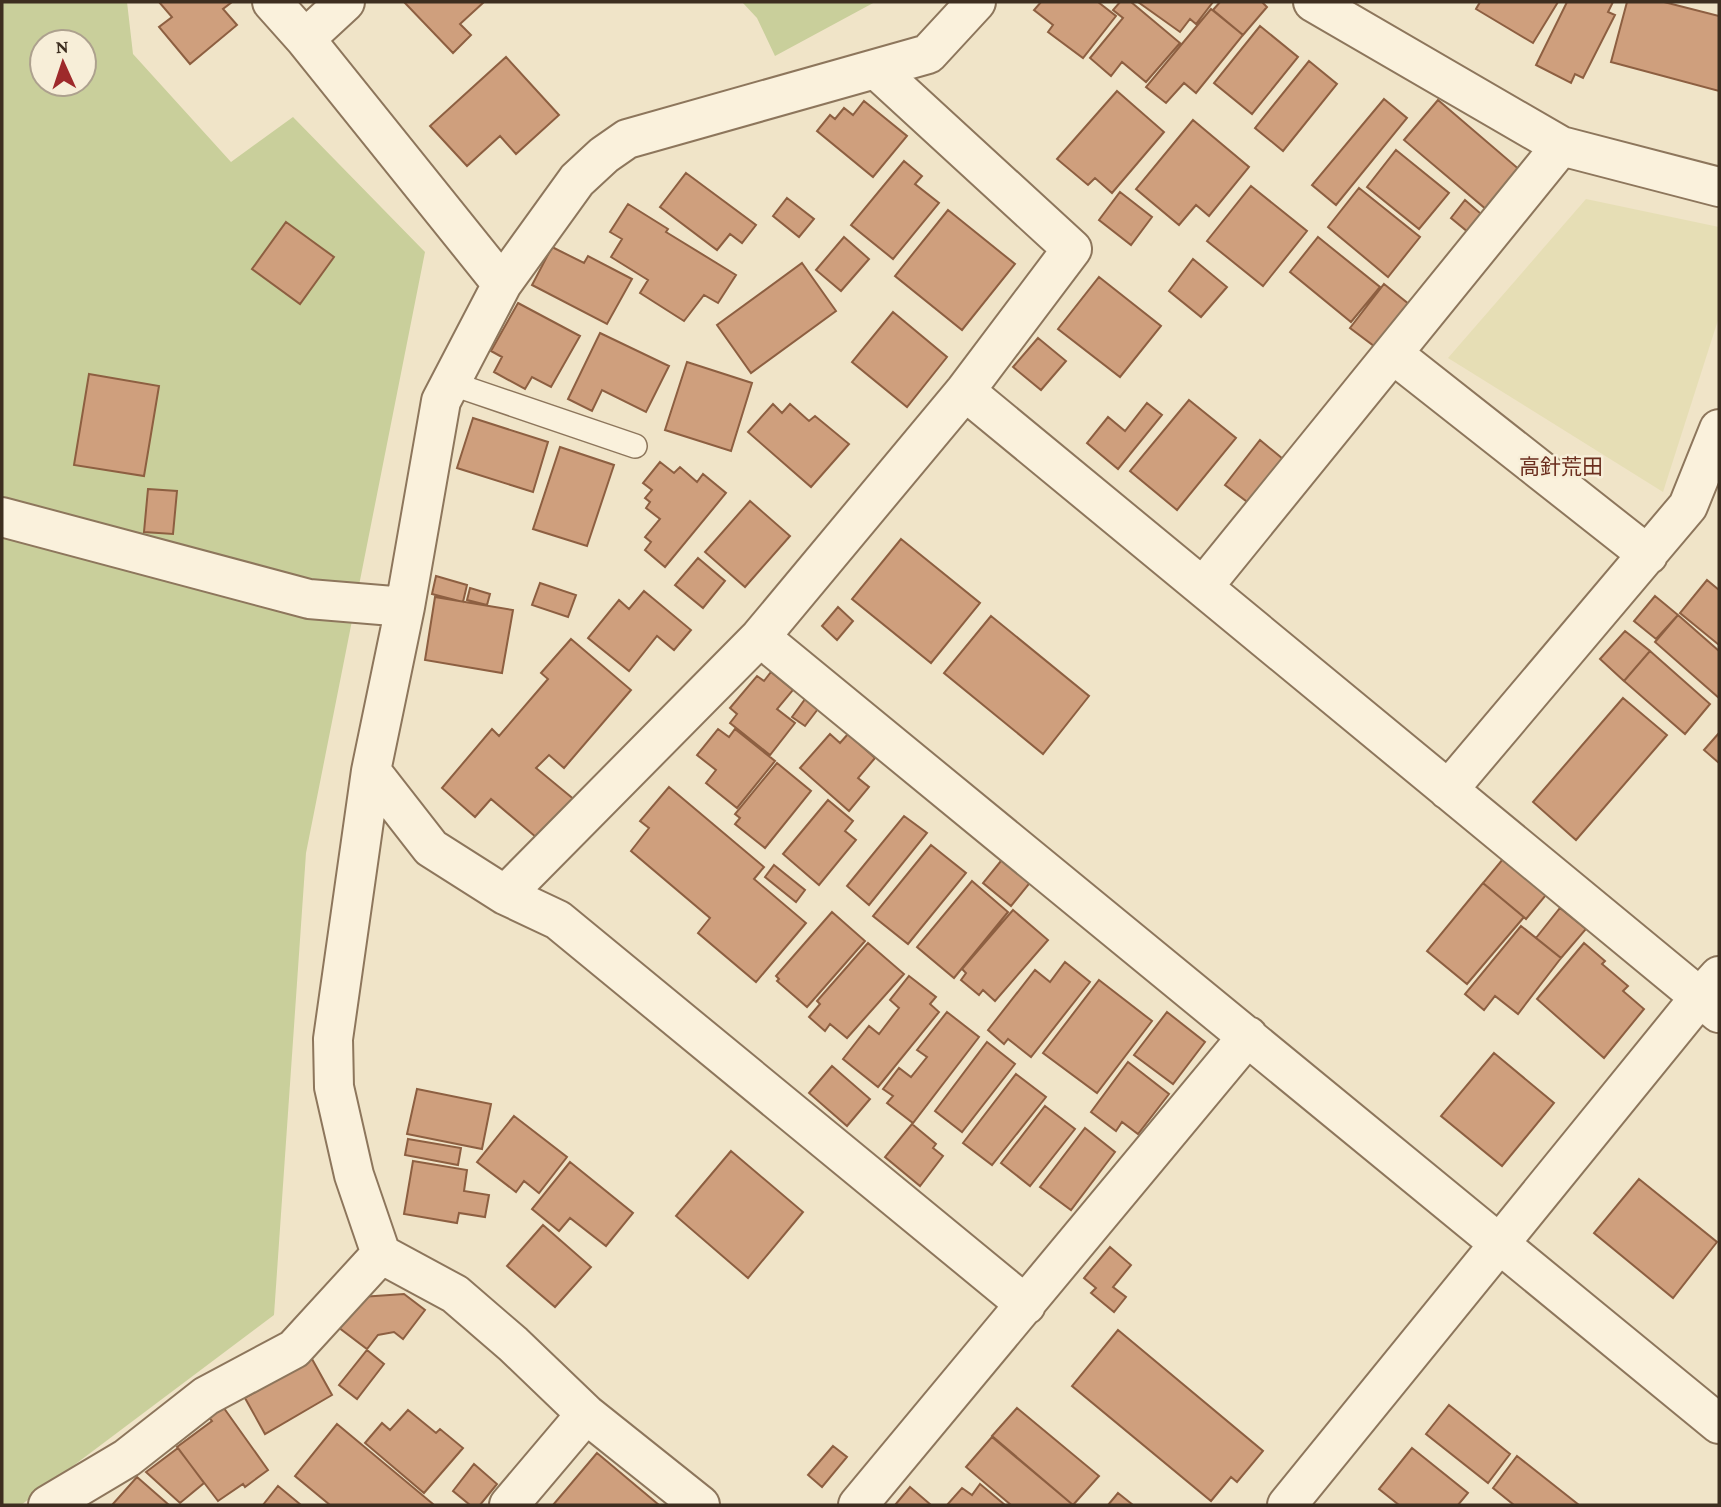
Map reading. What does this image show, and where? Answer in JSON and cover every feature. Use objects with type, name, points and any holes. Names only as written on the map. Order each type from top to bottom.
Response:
[{"type":"street","points":[[272,2],[305,39],[502,284]]},
{"type":"street","points":[[305,39],[345,2]]},
{"type":"street","points":[[700,1505],[586,1414],[513,1344],[455,1294],[381,1254],[354,1175],[334,1087],[333,1039],[372,771],[405,607],[441,401],[502,284],[577,180],[604,155],[628,139],[928,54],[976,2]]},
{"type":"street","points":[[1314,2],[1561,146],[1719,187]]},
{"type":"street","points":[[505,895],[760,637],[965,391],[1072,249],[877,70]]},
{"type":"street","points":[[1203,587],[1561,146]]},
{"type":"street","points":[[1393,354],[1648,555]]},
{"type":"street","points":[[965,391],[1448,789],[1713,995],[1500,1244],[1306,1498]]},
{"type":"street","points":[[1448,789],[1688,506],[1719,429]]},
{"type":"street","points":[[2,517],[309,599],[405,607]]},
{"type":"street","points":[[760,637],[1719,1423]]},
{"type":"street","points":[[372,771],[430,848],[505,895],[558,920],[1026,1306]]},
{"type":"street","points":[[858,1505],[1248,1036]]},
{"type":"street","points":[[48,1505],[127,1458],[206,1396],[294,1349],[381,1254]]},
{"type":"street","points":[[509,1505],[586,1414]]},
{"type":"lane","points":[[450,383],[635,446]]},
{"type":"shaded area","points":[[1586,199],[1719,227],[1719,317],[1663,492],[1448,358]]},
{"type":"green space","points":[[2,2],[127,2],[133,54],[231,162],[293,117],[425,252],[306,853],[274,1315],[21,1505],[2,1505]]},
{"type":"green space","points":[[742,2],[875,2],[775,56],[757,18]]},
{"type":"building","points":[[159,2],[232,2],[223,9],[237,25],[190,64],[159,27],[172,17]]},
{"type":"building","points":[[404,2],[484,2],[460,24],[471,35],[453,53]]},
{"type":"building","points":[[1041,2],[1098,2],[1116,16],[1083,58],[1048,32],[1053,25],[1034,10]]},
{"type":"building","points":[[1120,2],[1131,2],[1180,43],[1146,82],[1122,62],[1111,76],[1090,58],[1123,18],[1113,10]]},
{"type":"building","points":[[1138,2],[1213,2],[1196,24],[1190,19],[1180,32]]},
{"type":"building","points":[[1220,2],[1262,2],[1267,7],[1243,35],[1213,10]]},
{"type":"building","points":[[1480,2],[1558,2],[1533,43],[1476,9]]},
{"type":"building","points":[[1567,2],[1613,2],[1608,12],[1615,15],[1583,78],[1575,74],[1571,83],[1536,65]]},
{"type":"building","points":[[1627,2],[1664,2],[1719,16],[1719,91],[1611,62]]},
{"type":"building","points":[[1211,9],[1243,35],[1196,93],[1184,83],[1166,103],[1146,87]]},
{"type":"building","points":[[1260,26],[1298,57],[1252,114],[1214,83]]},
{"type":"building","points":[[506,57],[559,115],[516,154],[500,136],[467,166],[430,126]]},
{"type":"building","points":[[1309,61],[1337,84],[1283,151],[1255,128]]},
{"type":"building","points":[[1117,91],[1164,132],[1112,193],[1095,178],[1088,185],[1057,159]]},
{"type":"building","points":[[1384,99],[1407,118],[1336,205],[1312,185]]},
{"type":"building","points":[[1438,100],[1521,171],[1487,210],[1404,140]]},
{"type":"building","points":[[864,101],[907,136],[873,177],[817,131],[830,115],[835,119],[844,108],[853,115]]},
{"type":"building","points":[[1193,120],[1249,167],[1209,216],[1196,205],[1179,225],[1136,189]]},
{"type":"building","points":[[1396,150],[1449,193],[1419,229],[1367,187]]},
{"type":"building","points":[[904,161],[922,176],[915,184],[939,203],[893,259],[851,225]]},
{"type":"building","points":[[686,173],[756,225],[742,243],[730,234],[717,250],[660,207]]},
{"type":"building","points":[[1251,186],[1307,231],[1263,286],[1207,241]]},
{"type":"building","points":[[1359,188],[1420,237],[1388,277],[1328,227]]},
{"type":"building","points":[[1120,192],[1152,217],[1131,245],[1099,220]]},
{"type":"building","points":[[787,198],[814,219],[799,237],[773,216]]},
{"type":"building","points":[[1465,200],[1488,220],[1474,237],[1451,218]]},
{"type":"building","points":[[628,204],[668,229],[666,232],[736,275],[718,303],[704,295],[684,321],[640,293],[648,280],[611,257],[622,239],[610,232]]},
{"type":"building","points":[[948,210],[1015,264],[962,330],[895,276]]},
{"type":"building","points":[[286,222],[334,257],[300,304],[252,269]]},
{"type":"building","points":[[844,237],[869,259],[841,291],[816,270]]},
{"type":"building","points":[[1318,237],[1380,287],[1351,322],[1290,272]]},
{"type":"building","points":[[552,247],[584,263],[588,256],[632,279],[607,324],[532,285]]},
{"type":"building","points":[[1193,259],[1227,287],[1201,317],[1169,291]]},
{"type":"building","points":[[802,263],[836,311],[751,373],[717,325]]},
{"type":"building","points":[[1099,277],[1161,326],[1120,377],[1058,329]]},
{"type":"building","points":[[1384,284],[1415,309],[1382,352],[1350,328]]},
{"type":"building","points":[[518,303],[580,336],[551,387],[532,377],[525,389],[494,372],[502,357],[491,351]]},
{"type":"building","points":[[893,312],[947,357],[907,407],[852,362]]},
{"type":"building","points":[[600,333],[669,366],[646,412],[602,390],[592,411],[568,399]]},
{"type":"building","points":[[1038,338],[1066,361],[1041,390],[1013,367]]},
{"type":"building","points":[[687,362],[752,383],[731,451],[665,430]]},
{"type":"building","points":[[89,374],[159,386],[144,476],[74,465]]},
{"type":"building","points":[[1189,400],[1236,438],[1177,510],[1130,471]]},
{"type":"building","points":[[1147,403],[1162,415],[1118,469],[1087,443],[1108,417],[1125,431]]},
{"type":"building","points":[[773,404],[782,413],[790,404],[809,421],[815,416],[849,444],[811,487],[748,432]]},
{"type":"building","points":[[473,418],[548,442],[533,492],[457,468]]},
{"type":"building","points":[[1260,440],[1289,464],[1254,507],[1225,485]]},
{"type":"building","points":[[560,447],[614,465],[587,546],[533,529]]},
{"type":"building","points":[[660,462],[674,473],[680,467],[697,482],[703,474],[726,493],[665,567],[645,550],[651,542],[645,537],[660,519],[646,508],[650,502],[645,498],[652,490],[643,483]]},
{"type":"building","points":[[148,489],[177,491],[173,534],[144,532]]},
{"type":"building","points":[[750,501],[790,536],[745,587],[705,552]]},
{"type":"building","points":[[901,539],[980,603],[931,663],[852,599]]},
{"type":"building","points":[[698,558],[725,581],[703,608],[675,585]]},
{"type":"building","points":[[436,576],[467,585],[463,602],[432,594]]},
{"type":"building","points":[[1707,580],[1719,590],[1719,645],[1680,613]]},
{"type":"building","points":[[540,583],[576,595],[568,617],[532,605]]},
{"type":"building","points":[[470,588],[490,594],[487,605],[467,600]]},
{"type":"building","points":[[644,591],[691,630],[674,650],[657,636],[629,671],[588,638],[619,600],[629,609]]},
{"type":"building","points":[[1655,596],[1678,615],[1656,639],[1634,621]]},
{"type":"building","points":[[435,597],[513,610],[502,673],[425,660]]},
{"type":"building","points":[[838,607],[853,621],[837,640],[822,626]]},
{"type":"building","points":[[1678,615],[1719,651],[1719,698],[1655,642]]},
{"type":"building","points":[[991,616],[1089,696],[1043,754],[944,673]]},
{"type":"building","points":[[1625,631],[1650,651],[1624,681],[1600,659]]},
{"type":"building","points":[[571,639],[631,690],[564,768],[549,755],[536,768],[576,801],[537,838],[491,799],[475,817],[442,788],[492,729],[499,736],[548,679],[541,673]]},
{"type":"building","points":[[1650,651],[1710,704],[1685,734],[1624,681]]},
{"type":"building","points":[[771,672],[793,690],[777,709],[795,723],[770,755],[730,723],[737,714],[730,708],[757,676],[764,681]]},
{"type":"building","points":[[811,691],[824,701],[805,726],[792,717]]},
{"type":"building","points":[[1623,698],[1667,735],[1576,840],[1533,802]]},
{"type":"building","points":[[718,729],[729,737],[735,729],[775,761],[737,808],[706,783],[716,770],[697,755]]},
{"type":"building","points":[[1719,733],[1719,763],[1704,750]]},
{"type":"building","points":[[830,734],[840,743],[848,734],[875,758],[858,778],[869,787],[849,811],[800,768]]},
{"type":"building","points":[[777,763],[811,791],[765,848],[735,824],[740,818],[735,814]]},
{"type":"building","points":[[669,787],[764,867],[754,879],[806,923],[756,982],[698,933],[710,918],[631,851],[649,828],[640,821]]},
{"type":"building","points":[[828,800],[853,821],[845,831],[856,840],[819,885],[783,854]]},
{"type":"building","points":[[904,816],[927,833],[869,905],[847,886]]},
{"type":"building","points":[[931,845],[966,873],[908,944],[873,916]]},
{"type":"building","points":[[1005,856],[1033,879],[1011,906],[983,883]]},
{"type":"building","points":[[1503,859],[1546,895],[1526,919],[1483,883]]},
{"type":"building","points":[[774,865],[805,890],[796,902],[765,877]]},
{"type":"building","points":[[972,881],[1008,912],[954,978],[917,947]]},
{"type":"building","points":[[1483,883],[1524,917],[1467,984],[1427,951]]},
{"type":"building","points":[[1560,908],[1586,929],[1561,958],[1536,938]]},
{"type":"building","points":[[1013,910],[1048,940],[995,1001],[983,990],[979,995],[961,980],[966,973],[962,969]]},
{"type":"building","points":[[832,912],[865,941],[807,1007],[777,981],[779,979],[776,976]]},
{"type":"building","points":[[1521,926],[1561,958],[1518,1014],[1495,996],[1484,1010],[1465,994]]},
{"type":"building","points":[[868,943],[904,974],[847,1038],[830,1024],[825,1031],[809,1017],[820,1004],[817,1001]]},
{"type":"building","points":[[1584,943],[1605,961],[1602,964],[1628,986],[1623,991],[1644,1009],[1604,1058],[1537,999]]},
{"type":"building","points":[[1065,962],[1090,982],[1031,1057],[1008,1039],[1004,1044],[988,1030],[1035,970],[1050,982]]},
{"type":"building","points":[[909,976],[936,997],[930,1004],[939,1012],[878,1087],[843,1059],[869,1026],[879,1034],[899,1008],[890,1000]]},
{"type":"building","points":[[1099,980],[1152,1021],[1097,1093],[1043,1053]]},
{"type":"building","points":[[947,1012],[979,1037],[913,1123],[887,1103],[893,1096],[883,1089],[899,1068],[911,1077],[927,1057],[917,1050]]},
{"type":"building","points":[[1167,1012],[1205,1042],[1173,1084],[1134,1055]]},
{"type":"building","points":[[987,1042],[1015,1064],[962,1132],[935,1111]]},
{"type":"building","points":[[1494,1053],[1554,1103],[1502,1166],[1441,1116]]},
{"type":"building","points":[[1128,1062],[1169,1094],[1138,1134],[1122,1122],[1116,1131],[1091,1112]]},
{"type":"building","points":[[832,1066],[870,1099],[847,1126],[809,1093]]},
{"type":"building","points":[[1016,1074],[1046,1097],[992,1165],[963,1143]]},
{"type":"building","points":[[417,1089],[491,1104],[482,1149],[407,1134]]},
{"type":"building","points":[[1045,1106],[1075,1129],[1030,1186],[1001,1163]]},
{"type":"building","points":[[514,1116],[567,1157],[539,1193],[524,1181],[516,1192],[477,1162]]},
{"type":"building","points":[[912,1124],[936,1144],[933,1148],[943,1156],[920,1186],[885,1157]]},
{"type":"building","points":[[1085,1128],[1115,1152],[1071,1210],[1040,1187]]},
{"type":"building","points":[[408,1139],[461,1148],[458,1165],[405,1155]]},
{"type":"building","points":[[731,1151],[803,1212],[748,1278],[676,1216]]},
{"type":"building","points":[[413,1161],[467,1170],[464,1191],[489,1195],[485,1217],[459,1213],[457,1223],[404,1214]]},
{"type":"building","points":[[570,1162],[633,1213],[606,1246],[570,1218],[559,1231],[532,1209]]},
{"type":"building","points":[[1639,1179],[1717,1242],[1673,1298],[1594,1233]]},
{"type":"building","points":[[543,1225],[591,1267],[555,1307],[507,1266]]},
{"type":"building","points":[[1110,1247],[1131,1265],[1113,1287],[1126,1297],[1114,1312],[1091,1293],[1096,1288],[1084,1278]]},
{"type":"building","points":[[404,1294],[425,1310],[403,1339],[394,1332],[378,1335],[367,1349],[338,1327],[361,1297]]},
{"type":"building","points":[[1118,1330],[1263,1451],[1237,1482],[1231,1477],[1211,1501],[1072,1386]]},
{"type":"building","points":[[367,1350],[384,1364],[357,1399],[339,1385]]},
{"type":"building","points":[[312,1359],[332,1395],[265,1434],[245,1398]]},
{"type":"building","points":[[221,1404],[268,1470],[245,1487],[243,1484],[218,1501],[177,1447],[212,1421],[207,1415]]},
{"type":"building","points":[[1449,1405],[1510,1454],[1488,1483],[1426,1434]]},
{"type":"building","points":[[1017,1408],[1099,1476],[1073,1505],[992,1436]]},
{"type":"building","points":[[408,1410],[436,1433],[440,1429],[463,1448],[424,1493],[365,1443],[382,1423],[390,1430]]},
{"type":"building","points":[[337,1424],[433,1504],[330,1505],[295,1476]]},
{"type":"building","points":[[992,1437],[1073,1505],[1011,1505],[966,1467]]},
{"type":"building","points":[[833,1446],[847,1457],[822,1487],[808,1475]]},
{"type":"building","points":[[178,1448],[204,1483],[180,1503],[146,1472]]},
{"type":"building","points":[[1412,1448],[1468,1493],[1458,1505],[1399,1505],[1379,1489]]},
{"type":"building","points":[[597,1453],[659,1505],[553,1505]]},
{"type":"building","points":[[1517,1456],[1579,1505],[1514,1505],[1493,1488]]},
{"type":"building","points":[[474,1464],[497,1484],[480,1505],[470,1505],[453,1491]]},
{"type":"building","points":[[137,1477],[169,1505],[112,1505]]},
{"type":"building","points":[[980,1484],[1005,1505],[947,1505],[962,1488],[972,1495]]},
{"type":"building","points":[[278,1486],[301,1505],[263,1505]]},
{"type":"building","points":[[910,1487],[931,1505],[895,1505]]},
{"type":"building","points":[[1118,1493],[1133,1505],[1108,1505]]},
{"type":"district","name":"高針荒田","points":[[1561,467]]}]
